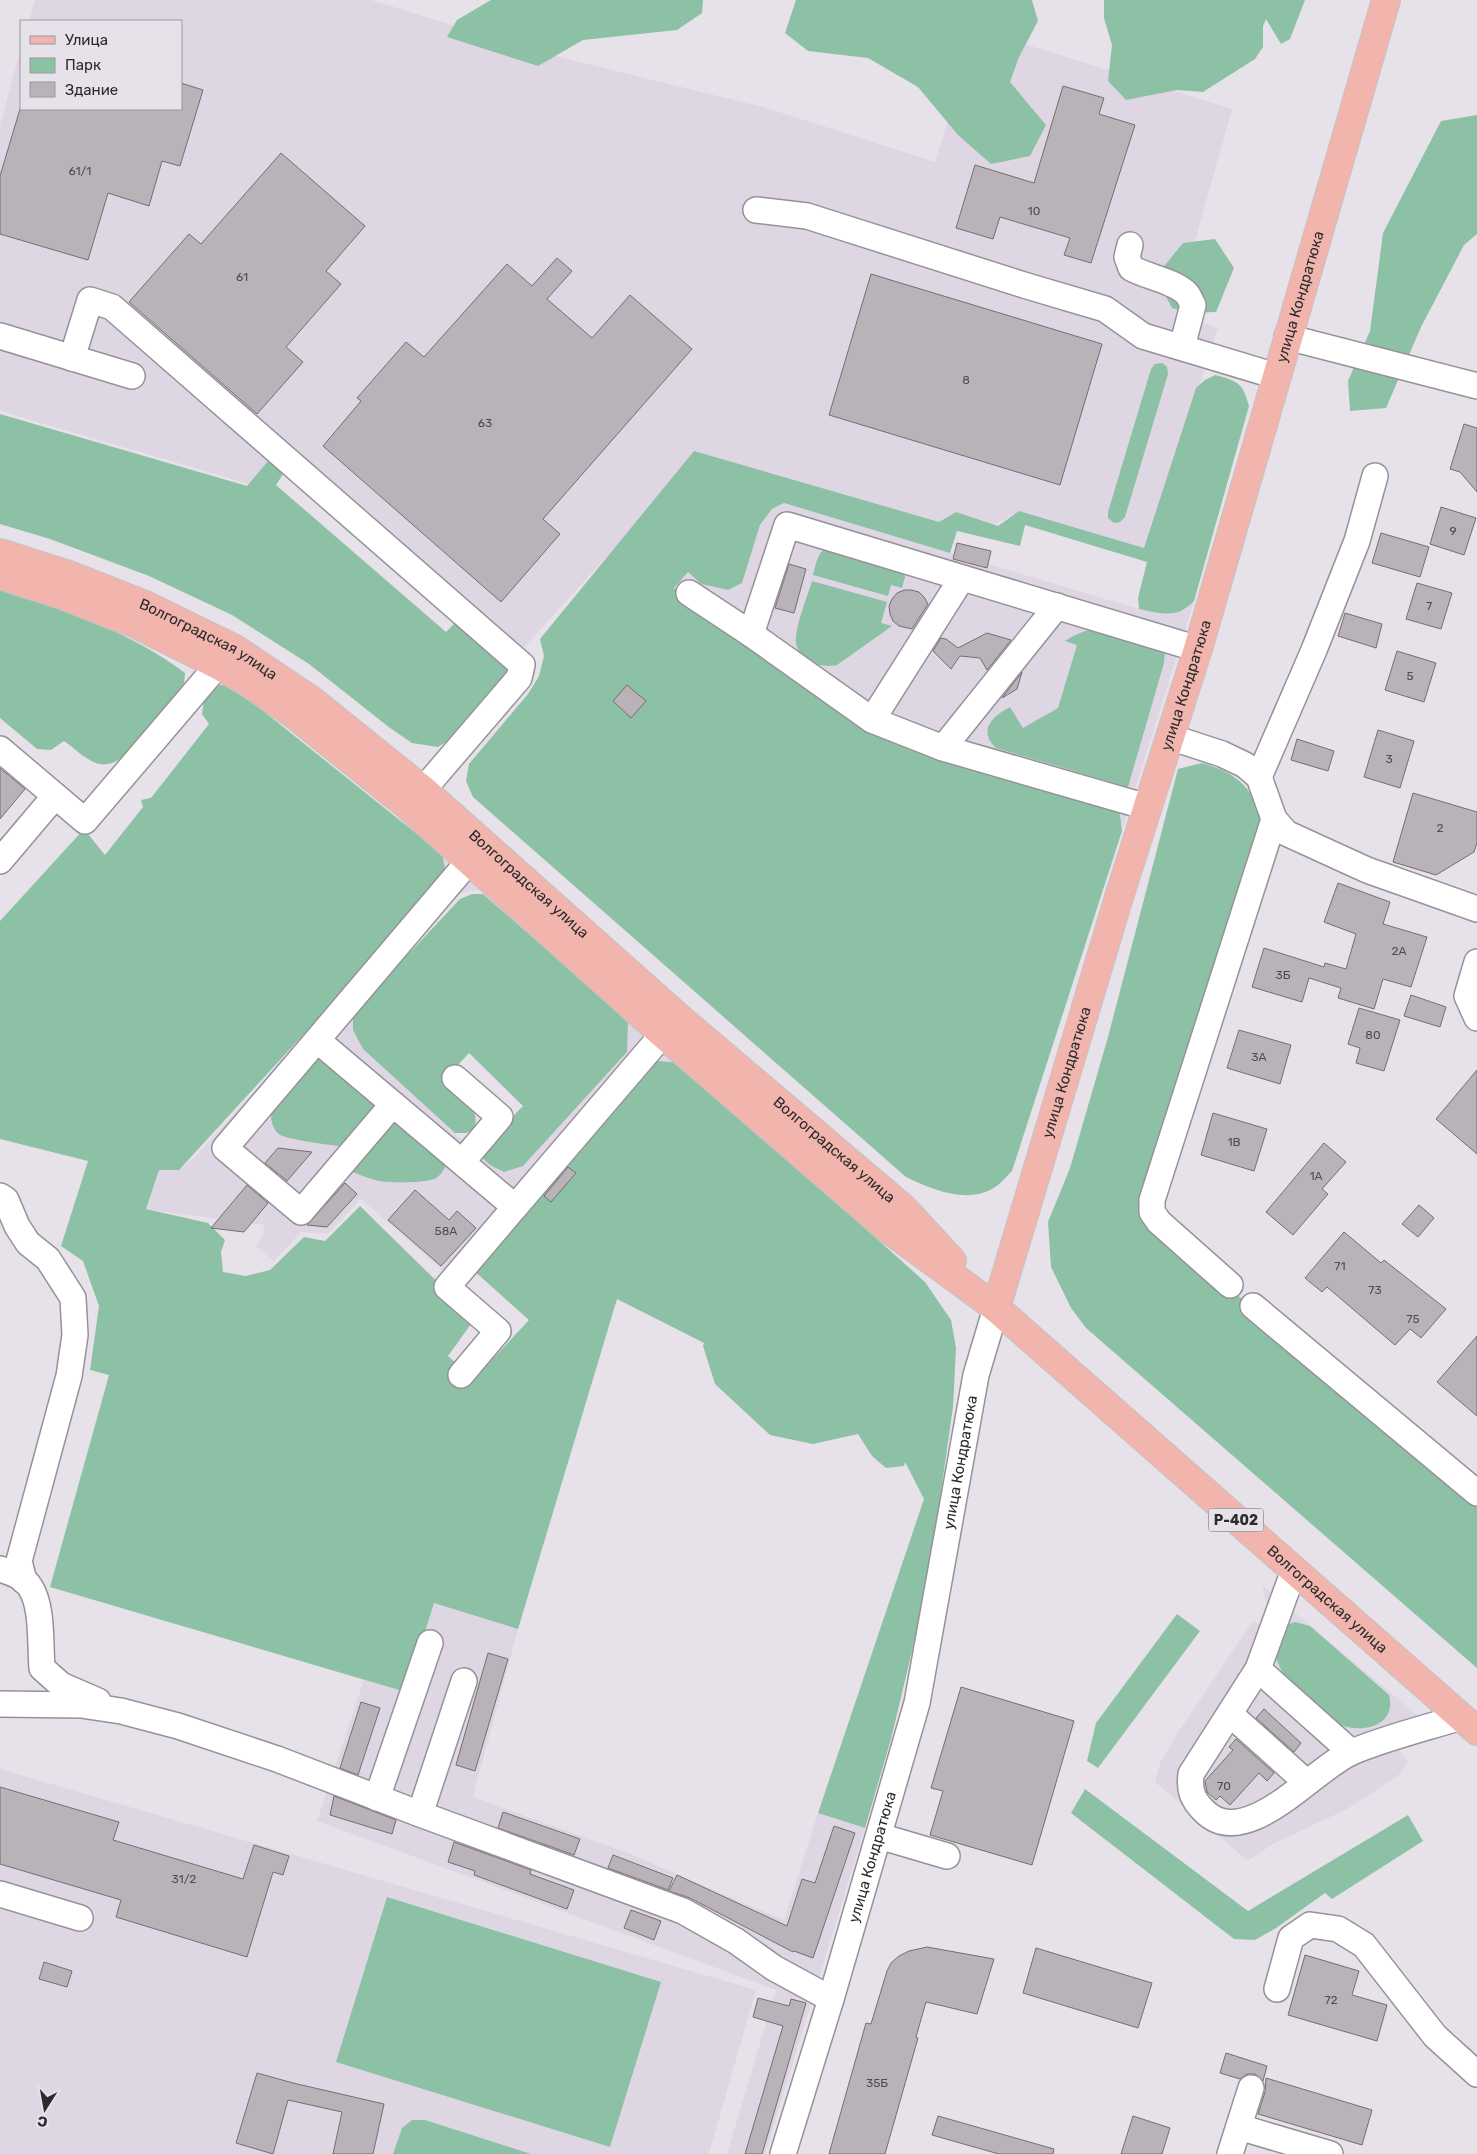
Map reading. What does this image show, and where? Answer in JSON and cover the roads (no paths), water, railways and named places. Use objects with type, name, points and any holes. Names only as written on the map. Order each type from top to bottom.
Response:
[{"type":"main road","name":"улица Кондратюка","points":[[996,1308],[1147,806],[1198,649],[1386,0]]},
{"type":"main road","name":"Волгоградская улица","points":[[0,553],[69,575],[145,604],[236,650],[311,700],[415,798],[677,1016],[904,1209],[996,1308]]},
{"type":"main road","name":"Волгоградская улица","points":[[0,575],[62,595],[136,624],[218,665],[249,683],[415,798],[469,861],[662,1034],[887,1228],[996,1308],[1469,1724]]},
{"type":"street","points":[[756,210],[807,216],[1027,286],[1106,309],[1143,336],[1276,376]]},
{"type":"street","points":[[1130,245],[1127,257],[1130,268],[1142,275],[1168,282],[1187,294],[1190,299],[1193,305],[1182,347]]},
{"type":"street","points":[[72,358],[90,300],[112,307],[522,665],[519,678],[415,798]]},
{"type":"street","points":[[0,336],[132,376]]},
{"type":"street","points":[[1288,336],[1477,386]]},
{"type":"street","points":[[1260,777],[1358,541],[1375,476]]},
{"type":"street","points":[[751,634],[787,525],[1198,649]]},
{"type":"street","points":[[872,720],[962,578]]},
{"type":"street","points":[[688,593],[751,634],[872,720],[942,748],[1147,806]]},
{"type":"street","points":[[942,748],[1056,606]]},
{"type":"street","points":[[0,749],[84,821],[218,665]]},
{"type":"street","points":[[1170,737],[1222,754],[1245,765],[1260,777],[1274,819],[1286,833],[1367,870],[1477,910]]},
{"type":"street","points":[[0,861],[55,796]]},
{"type":"street","points":[[1230,1285],[1159,1222],[1152,1212],[1152,1200],[1274,819]]},
{"type":"street","points":[[393,1104],[301,1212],[225,1148],[469,861]]},
{"type":"street","points":[[1472,1007],[1477,962]]},
{"type":"street","points":[[461,1375],[498,1331],[447,1287],[662,1034]]},
{"type":"street","points":[[317,1040],[515,1207]]},
{"type":"street","points":[[455,1078],[500,1117],[462,1162]]},
{"type":"street","points":[[0,1196],[6,1200],[17,1226],[28,1243],[48,1259],[73,1298],[75,1335],[69,1376],[19,1560],[24,1581]]},
{"type":"street","points":[[1253,1306],[1477,1493]]},
{"type":"street","name":"улица Кондратюка","points":[[783,2154],[831,1999],[918,1703],[976,1375],[996,1308]]},
{"type":"street","points":[[0,1569],[12,1573],[30,1586],[40,1615],[39,1640],[42,1668],[61,1685],[121,1711]]},
{"type":"street","points":[[1294,1570],[1258,1669],[1191,1774],[1189,1786],[1194,1801],[1207,1814],[1226,1823],[1245,1822],[1271,1809],[1306,1782],[1351,1752],[1469,1724]]},
{"type":"street","points":[[377,1798],[430,1643]]},
{"type":"street","points":[[1258,1669],[1351,1752]]},
{"type":"street","points":[[420,1814],[464,1682]]},
{"type":"street","points":[[0,1704],[81,1705],[121,1711],[178,1726],[277,1759],[683,1911],[736,1941],[774,1968],[831,1999]]},
{"type":"street","points":[[1230,1714],[1306,1782]]},
{"type":"street","points":[[879,1836],[947,1856]]},
{"type":"street","points":[[0,1894],[80,1918]]},
{"type":"street","points":[[1276,1989],[1291,1938],[1310,1925],[1338,1929],[1364,1945],[1434,2036],[1477,2074]]},
{"type":"street","points":[[1230,2154],[1251,2088]]},
{"type":"street","points":[[1239,2127],[1330,2154]]}]
